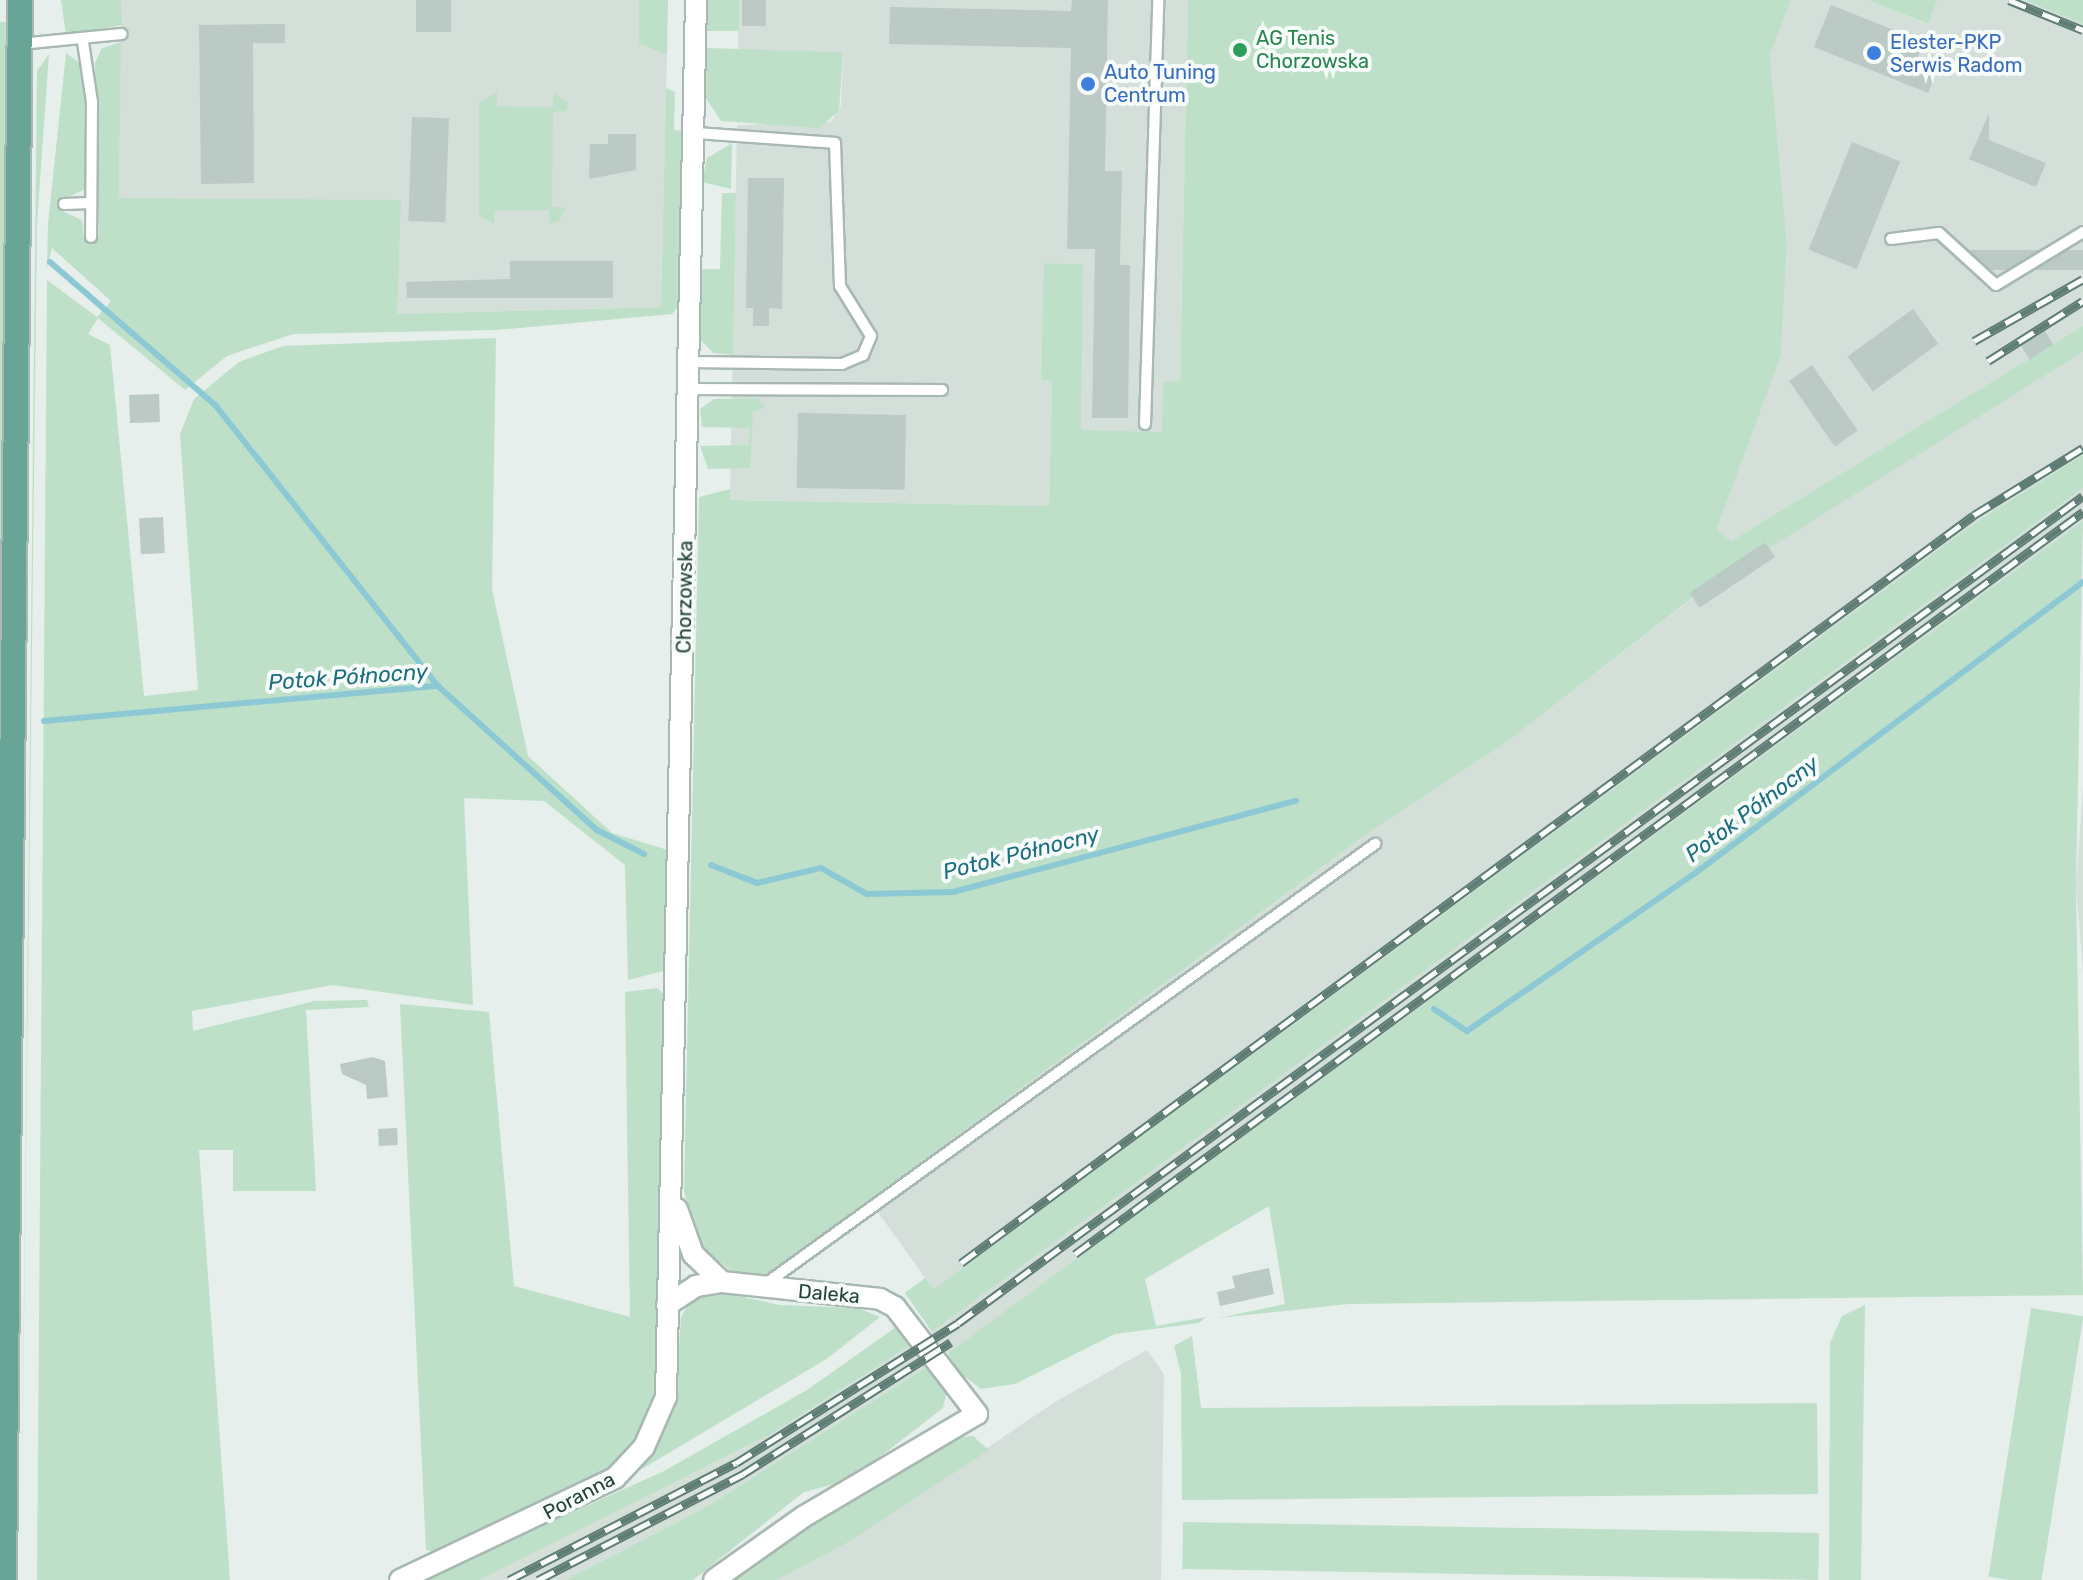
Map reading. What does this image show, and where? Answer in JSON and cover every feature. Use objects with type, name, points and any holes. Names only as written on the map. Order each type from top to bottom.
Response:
[{"type":"main road","points":[[4,1580],[20,0]]},
{"type":"street","name":"Chorzowska","points":[[674,1193],[696,0]]},
{"type":"street","points":[[674,1193],[687,1243],[722,1282]]},
{"type":"street","name":"Poranna","points":[[400,1580],[578,1500],[624,1471],[658,1424],[666,1397],[667,1305],[674,1193]]},
{"type":"street","name":"Daleka","points":[[667,1305],[696,1286],[722,1282],[759,1289],[880,1299],[895,1307],[977,1414],[841,1493],[714,1580]]},
{"type":"lane","points":[[1145,424],[1158,0]]},
{"type":"lane","points":[[20,44],[83,42],[122,34]]},
{"type":"lane","points":[[83,42],[92,102],[91,237]]},
{"type":"lane","points":[[690,362],[842,364],[863,355],[871,336],[840,286],[835,143],[694,133]]},
{"type":"lane","points":[[64,204],[91,203]]},
{"type":"lane","points":[[1891,239],[1939,233],[1996,285],[2083,232]]},
{"type":"lane","points":[[689,389],[942,390]]},
{"type":"lane","points":[[759,1289],[1375,844]]},
{"type":"shaded area","points":[[121,0],[639,0],[639,44],[667,55],[661,307],[397,314],[119,198]]},
{"type":"shaded area","points":[[739,0],[1188,0],[1180,382],[1163,382],[1163,432],[1080,431],[1083,264],[1045,263],[1041,379],[1052,380],[1049,506],[730,500],[737,125],[831,122],[841,105],[843,52],[738,50]]},
{"type":"shaded area","points":[[1791,0],[1867,0],[1927,24],[1937,0],[2024,0],[2083,24],[2083,326],[1731,541],[1717,529],[1781,354],[1787,244],[1770,53]]},
{"type":"shaded area","points":[[2083,352],[2083,455],[1975,523],[934,1290],[869,1200],[1374,829],[1507,742],[1765,542],[1769,547]]},
{"type":"shaded area","points":[[2083,488],[2083,521],[1436,999],[948,1353],[932,1332]]},
{"type":"shaded area","points":[[2083,789],[2083,971],[2076,886]]},
{"type":"shaded area","points":[[917,1341],[933,1363],[706,1507],[566,1580],[480,1580],[771,1434]]},
{"type":"shaded area","points":[[1147,1350],[1164,1374],[1161,1580],[777,1580],[842,1546],[1055,1402]]},
{"type":"green space","points":[[61,0],[121,0],[122,25],[66,35]]},
{"type":"green space","points":[[639,0],[668,0],[667,55],[639,44]]},
{"type":"green space","points":[[706,0],[739,0],[739,31],[706,31]]},
{"type":"green space","points":[[1188,0],[1791,0],[1770,54],[1787,244],[1781,355],[1717,529],[1731,541],[2083,326],[2083,352],[1769,548],[1764,542],[1507,742],[1374,829],[767,1275],[732,1272],[696,1241],[684,1190],[699,497],[730,489],[730,500],[1049,506],[1052,381],[1041,380],[1044,263],[1083,264],[1081,430],[1162,432],[1163,382],[1180,381]]},
{"type":"green space","points":[[1867,0],[1937,0],[1928,24]]},
{"type":"green space","points":[[2024,0],[2083,0],[2083,24]]},
{"type":"green space","points":[[0,22],[8,22],[0,669]]},
{"type":"green space","points":[[121,42],[119,198],[401,200],[397,314],[661,307],[666,88],[675,92],[674,130],[684,131],[681,302],[672,314],[496,330],[293,334],[227,356],[185,390],[98,318],[88,334],[110,345],[144,696],[198,690],[180,434],[194,399],[239,362],[283,346],[496,338],[492,589],[528,756],[612,833],[671,851],[667,970],[628,980],[625,865],[544,801],[464,798],[473,1005],[333,985],[192,1011],[193,1031],[314,1001],[367,1000],[369,1007],[306,1010],[316,1191],[233,1191],[233,1150],[199,1150],[230,1580],[37,1580],[47,280],[97,317],[111,301],[52,248],[47,268],[48,224],[66,53],[81,64],[86,109],[84,190],[63,199],[62,211],[82,220],[84,237],[99,235],[95,63],[102,48]]},
{"type":"green space","points":[[706,48],[843,52],[839,111],[819,128],[721,121],[704,95]]},
{"type":"green space","points":[[49,54],[37,224],[21,1580],[37,71]]},
{"type":"green space","points":[[497,92],[497,106],[553,107],[554,92],[568,103],[567,111],[553,112],[552,207],[566,208],[558,222],[549,223],[549,210],[495,211],[494,224],[479,216],[479,103]]},
{"type":"green space","points":[[732,143],[731,189],[702,182],[707,158]]},
{"type":"green space","points":[[722,193],[736,193],[733,355],[713,353],[700,339],[702,269],[720,269]]},
{"type":"green space","points":[[757,398],[766,407],[753,412],[750,468],[708,469],[700,446],[749,445],[749,428],[702,427],[700,409],[714,399]]},
{"type":"green space","points":[[2083,455],[2083,488],[932,1332],[905,1293],[925,1278],[934,1289],[1975,523]]},
{"type":"green space","points":[[2083,521],[2076,886],[2083,1295],[1349,1304],[1218,1318],[1285,1304],[1269,1206],[1145,1279],[1156,1326],[1206,1317],[1199,1323],[1115,1334],[1015,1384],[981,1389],[956,1370],[948,1353]]},
{"type":"green space","points":[[657,988],[667,997],[657,1397],[642,1435],[613,1469],[438,1552],[426,1550],[400,1004],[489,1012],[514,1286],[630,1317],[625,992]]},
{"type":"green space","points":[[719,1292],[780,1305],[858,1308],[880,1317],[828,1358],[642,1469],[675,1409],[681,1317],[690,1302]]},
{"type":"green space","points":[[1865,1305],[1861,1580],[1829,1580],[1830,1343],[1842,1316]]},
{"type":"green space","points":[[2031,1308],[2083,1318],[2042,1580],[2010,1580],[1988,1577]]},
{"type":"green space","points":[[899,1325],[917,1341],[771,1434],[480,1580],[423,1580],[664,1471],[807,1390]]},
{"type":"green space","points":[[1192,1336],[1201,1408],[1817,1403],[1818,1494],[1182,1500],[1181,1374],[1174,1346]]},
{"type":"green space","points":[[933,1363],[948,1388],[943,1408],[850,1480],[804,1492],[693,1580],[566,1580],[706,1507]]},
{"type":"green space","points":[[973,1436],[989,1450],[842,1546],[777,1580],[724,1580],[953,1438]]},
{"type":"green space","points":[[1183,1522],[1819,1533],[1818,1580],[1182,1569]]},
{"type":"building","points":[[416,0],[451,0],[451,32],[416,32]]},
{"type":"building","points":[[742,0],[766,0],[766,26],[742,26]]},
{"type":"building","points":[[1072,0],[1108,0],[1105,171],[1122,171],[1120,265],[1130,265],[1128,418],[1092,418],[1095,249],[1067,249],[1071,48],[889,44],[890,7],[1071,11]]},
{"type":"building","name":"Elester-PKP Serwis Radom","points":[[1831,5],[1924,42],[1917,59],[1938,67],[1928,93],[1814,47]]},
{"type":"building","points":[[285,24],[285,43],[253,43],[254,183],[201,184],[199,25]]},
{"type":"building","points":[[1989,113],[1989,140],[2046,163],[2036,187],[1969,159]]},
{"type":"building","points":[[412,117],[449,118],[445,222],[408,221]]},
{"type":"building","points":[[608,134],[636,134],[636,170],[589,179],[590,144],[608,144]]},
{"type":"building","points":[[1852,142],[1900,161],[1857,269],[1809,250]]},
{"type":"building","points":[[748,178],[784,178],[782,309],[769,308],[769,326],[753,326],[753,308],[746,308]]},
{"type":"building","points":[[1968,250],[2083,250],[2083,270],[1968,270]]},
{"type":"building","points":[[510,261],[613,261],[613,298],[407,298],[406,282],[510,279]]},
{"type":"building","points":[[1913,309],[1938,344],[1873,391],[1847,357]]},
{"type":"building","points":[[2044,330],[2053,344],[2030,360],[2021,345]]},
{"type":"building","points":[[1812,365],[1858,431],[1835,447],[1789,381]]},
{"type":"building","points":[[159,394],[160,422],[130,423],[129,395]]},
{"type":"building","points":[[798,413],[906,415],[905,490],[797,488]]},
{"type":"building","points":[[163,517],[165,553],[141,554],[139,518]]},
{"type":"building","points":[[1765,542],[1775,557],[1700,608],[1690,593]]},
{"type":"building","points":[[373,1057],[385,1061],[388,1097],[367,1099],[366,1085],[342,1074],[340,1064]]},
{"type":"building","points":[[397,1128],[398,1145],[379,1146],[378,1129]]},
{"type":"building","points":[[1269,1268],[1274,1294],[1220,1306],[1217,1292],[1235,1288],[1232,1276]]},
{"type":"waterway","points":[[50,262],[216,406],[438,686]]},
{"type":"waterway","name":"Potok Północny","points":[[1434,1009],[1467,1031],[1694,874],[2083,582]]},
{"type":"waterway","name":"Potok Północny","points":[[44,721],[438,686],[597,830],[644,854]]},
{"type":"waterway","name":"Potok Północny","points":[[711,865],[757,883],[821,868],[867,894],[953,892],[1296,801]]},
{"type":"railway","points":[[2009,0],[2083,30]]},
{"type":"railway","points":[[1974,341],[2083,279]]},
{"type":"railway","points":[[1988,361],[2083,301]]},
{"type":"railway","points":[[961,1263],[1974,515],[2083,448]]},
{"type":"railway","points":[[509,1580],[736,1463],[958,1323],[2083,496]]},
{"type":"railway","points":[[1075,1254],[2083,512]]},
{"type":"railway","points":[[538,1580],[743,1474],[951,1342]]},
{"type":"place","name":"AG Tenis Chorzowska","points":[[1240,50]]},
{"type":"place","name":"Elester-PKP Serwis Radom","points":[[1874,53]]},
{"type":"place","name":"Auto Tuning Centrum","points":[[1088,84]]}]
